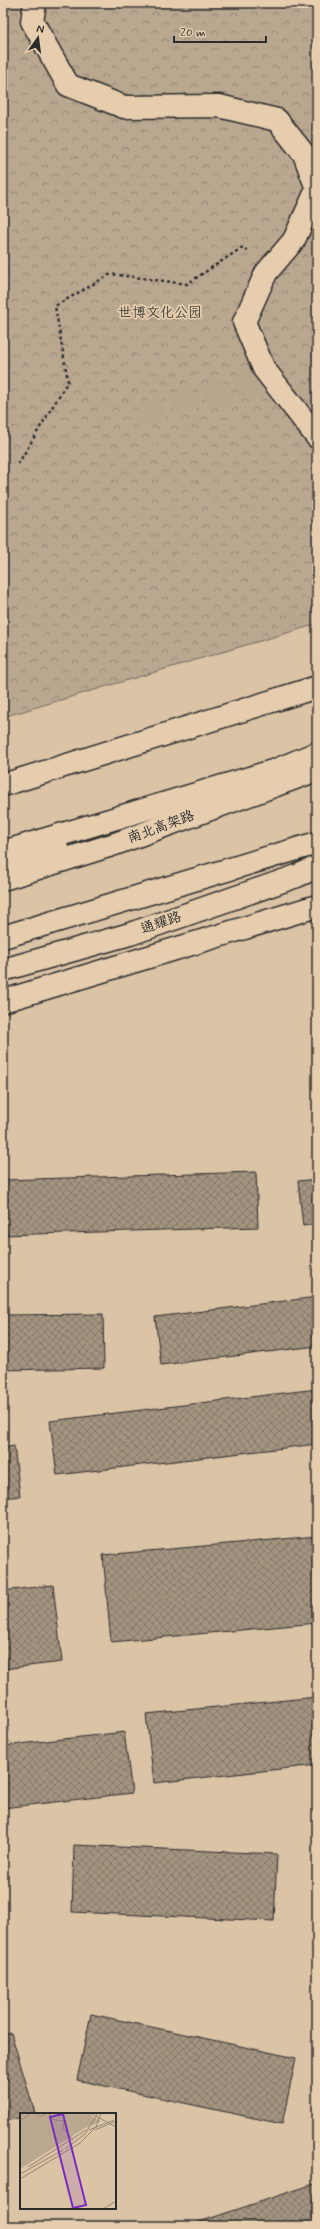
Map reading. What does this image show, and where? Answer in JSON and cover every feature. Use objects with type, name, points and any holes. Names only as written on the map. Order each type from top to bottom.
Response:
[{"type":"main road","points":[[35,3],[32,21],[68,85],[124,107],[220,106],[277,120],[304,154],[317,189],[294,240],[266,273],[244,322],[264,369],[317,437]]},
{"type":"main road","points":[[3,785],[317,687]]},
{"type":"main road","points":[[3,852],[276,770],[317,753]]},
{"type":"main road","name":"南北高架路","points":[[3,878],[115,844],[317,770]]},
{"type":"main road","points":[[3,937],[317,843]]},
{"type":"main road","points":[[3,858],[115,844]]},
{"type":"main road","name":"通耀路","points":[[3,970],[130,934],[297,876],[317,867]]},
{"type":"main road","points":[[3,1001],[317,906]]},
{"type":"path","points":[[18,464],[68,381],[55,306],[111,274],[187,284],[243,247],[266,273]]},
{"type":"green space","name":"世博文化公园","points":[[3,3],[317,3],[317,624],[3,717]]},
{"type":"building","points":[[256,1172],[258,1227],[3,1235],[3,1180]]},
{"type":"building","points":[[317,1179],[317,1224],[303,1226],[298,1181]]},
{"type":"building","points":[[317,1297],[317,1346],[161,1365],[155,1317]]},
{"type":"building","points":[[103,1314],[104,1368],[3,1370],[3,1315]]},
{"type":"building","points":[[317,1389],[317,1444],[57,1475],[50,1421]]},
{"type":"building","points":[[14,1446],[20,1496],[3,1498],[3,1448]]},
{"type":"building","points":[[317,1536],[317,1623],[111,1642],[103,1555]]},
{"type":"building","points":[[53,1585],[62,1662],[3,1669],[3,1591]]},
{"type":"building","points":[[317,1697],[317,1765],[154,1783],[146,1714]]},
{"type":"building","points":[[124,1732],[132,1793],[3,1808],[3,1746]]},
{"type":"building","points":[[74,1845],[277,1854],[274,1921],[72,1912]]},
{"type":"building","points":[[91,2014],[296,2058],[282,2124],[77,2080]]},
{"type":"building","points":[[11,2033],[35,2113],[20,2113],[20,2117],[3,2122],[3,2035]]},
{"type":"building","points":[[317,2183],[317,2226],[187,2226]]},
{"type":"tunnel","points":[[141,415],[271,378]]}]
